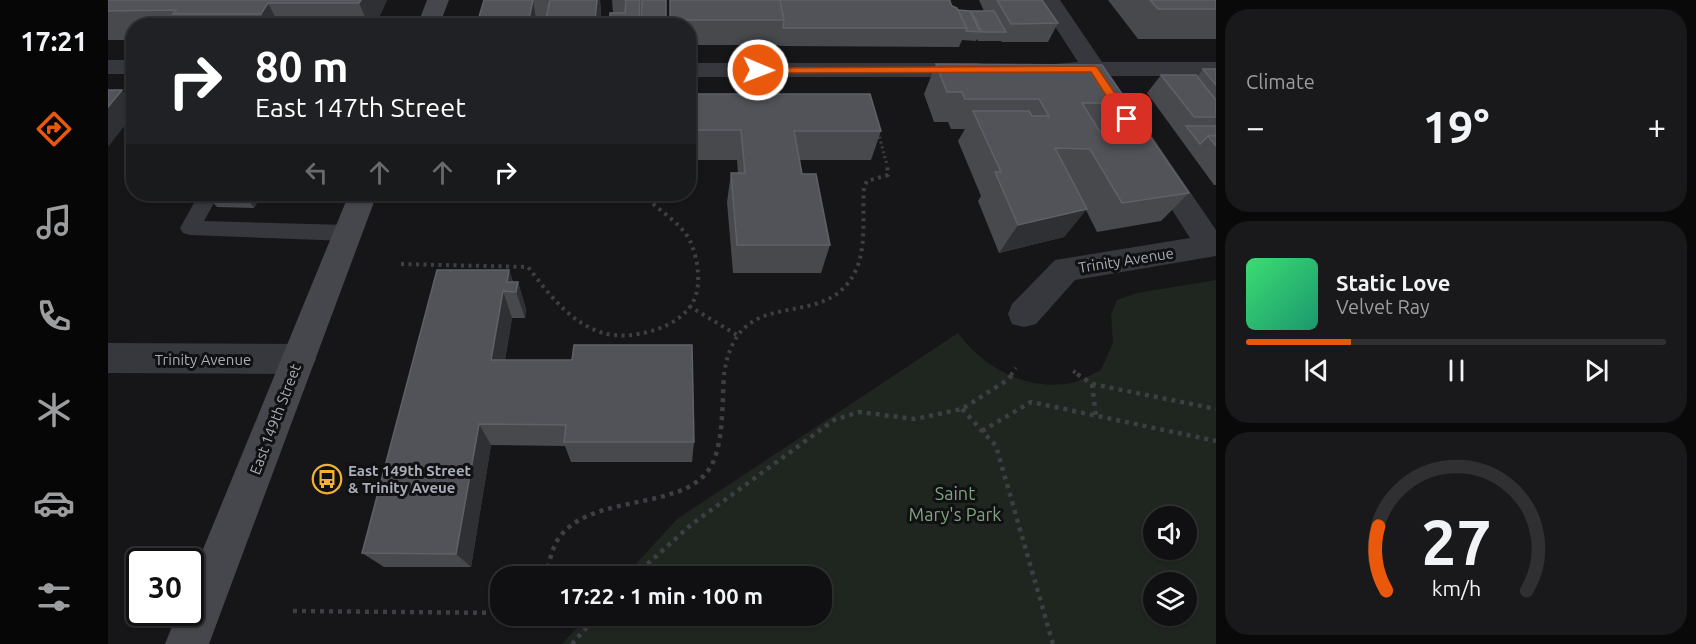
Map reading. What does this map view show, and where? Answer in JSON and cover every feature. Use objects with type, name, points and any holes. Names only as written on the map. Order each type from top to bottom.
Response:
[{"type":"main road","points":[[431,18],[438,0]]},
{"type":"main road","name":"East 149th Street","points":[[187,644],[360,201]]},
{"type":"street","points":[[1049,0],[1094,69]]},
{"type":"street","points":[[108,68],[126,68]]},
{"type":"street","name":"Trinity Avenue","points":[[1024,314],[1066,269],[1211,246],[1094,69]]},
{"type":"street","points":[[1036,70],[1216,69]]},
{"type":"street","points":[[696,70],[1001,70]]},
{"type":"street","name":"Trinity Avenue","points":[[108,358],[298,359]]},
{"type":"lane","points":[[205,201],[190,228],[348,233]]},
{"type":"path","points":[[548,566],[563,533],[575,523],[599,511],[674,492],[697,481],[707,472],[714,457],[725,368],[731,343],[745,324],[763,315],[828,302],[841,292],[857,268],[864,187],[867,181],[888,175],[877,129]]},
{"type":"path","points":[[401,264],[528,267],[555,300],[579,322],[603,333],[630,336],[648,331],[681,315],[694,301],[699,272],[689,239],[651,201]]},
{"type":"path","points":[[689,306],[737,335]]},
{"type":"path","points":[[645,566],[692,524],[834,420],[860,412],[915,419],[962,409],[1009,380],[1016,368]]},
{"type":"path","points":[[1073,371],[1092,384],[1216,409]]},
{"type":"path","points":[[1092,384],[1096,416]]},
{"type":"path","points":[[982,431],[1031,402],[1216,441]]},
{"type":"path","points":[[962,409],[996,446],[1053,644]]},
{"type":"path","points":[[293,611],[490,613]]},
{"type":"path","points":[[572,644],[588,626]]},
{"type":"green space","name":"Saint Mary's Park","points":[[1216,280],[1216,644],[562,644],[579,626],[832,626],[832,566],[634,566],[677,519],[958,333],[979,356],[992,365],[1005,373],[1035,383],[1050,385],[1070,383],[1101,370],[1113,343],[1111,315],[1117,300],[1137,293]]},
{"type":"building","points":[[108,0],[361,0],[359,3],[268,3],[261,14],[173,14],[176,10],[108,11]]},
{"type":"building","points":[[484,0],[533,0],[529,18],[478,18]]},
{"type":"building","points":[[550,0],[597,0],[595,18],[546,18]]},
{"type":"building","points":[[640,0],[639,18],[610,18],[610,13],[625,13],[626,1]]},
{"type":"building","points":[[642,0],[666,0],[666,18],[641,18]]},
{"type":"building","points":[[670,0],[780,0],[784,20],[696,20],[696,18],[670,18]]},
{"type":"building","points":[[780,0],[949,0],[952,6],[957,8],[967,28],[783,28],[784,20]]},
{"type":"building","points":[[997,0],[1042,0],[1058,23],[1011,24]]},
{"type":"building","points":[[1150,0],[1216,0],[1216,9],[1158,9]]},
{"type":"building","points":[[958,10],[970,11],[980,32],[966,31],[967,28]]},
{"type":"building","points":[[971,11],[994,11],[1006,32],[982,32]]},
{"type":"building","points":[[936,64],[1102,65],[1128,103],[1082,103],[1100,132],[1147,132],[1189,193],[1122,203],[1090,149],[1055,148],[1087,209],[1018,225],[995,172],[1001,172],[973,111],[1029,111],[1032,116],[1049,116],[1039,99],[965,99],[962,92],[947,92]]},
{"type":"building","points":[[1203,69],[1216,69],[1216,85]]},
{"type":"building","points":[[1161,75],[1196,75],[1216,100],[1216,117],[1194,117]]},
{"type":"building","points":[[108,90],[122,90],[108,107]]},
{"type":"building","points":[[696,94],[870,94],[881,131],[794,131],[802,174],[816,174],[830,245],[737,245],[731,173],[745,173],[741,130],[696,130]]},
{"type":"building","points":[[1186,126],[1216,126],[1216,136],[1208,136],[1200,144]]},
{"type":"building","points":[[1208,136],[1216,136],[1216,146]]},
{"type":"building","points":[[437,270],[509,270],[507,282],[518,282],[516,292],[503,291],[491,360],[572,360],[574,345],[692,345],[694,442],[564,442],[566,425],[479,424],[456,554],[362,553]]},
{"type":"place","name":"East 149th Street & Trinity Aveue","points":[[327,479]]},
{"type":"route","points":[[758,70],[873,72],[1094,69],[1127,119]]}]
